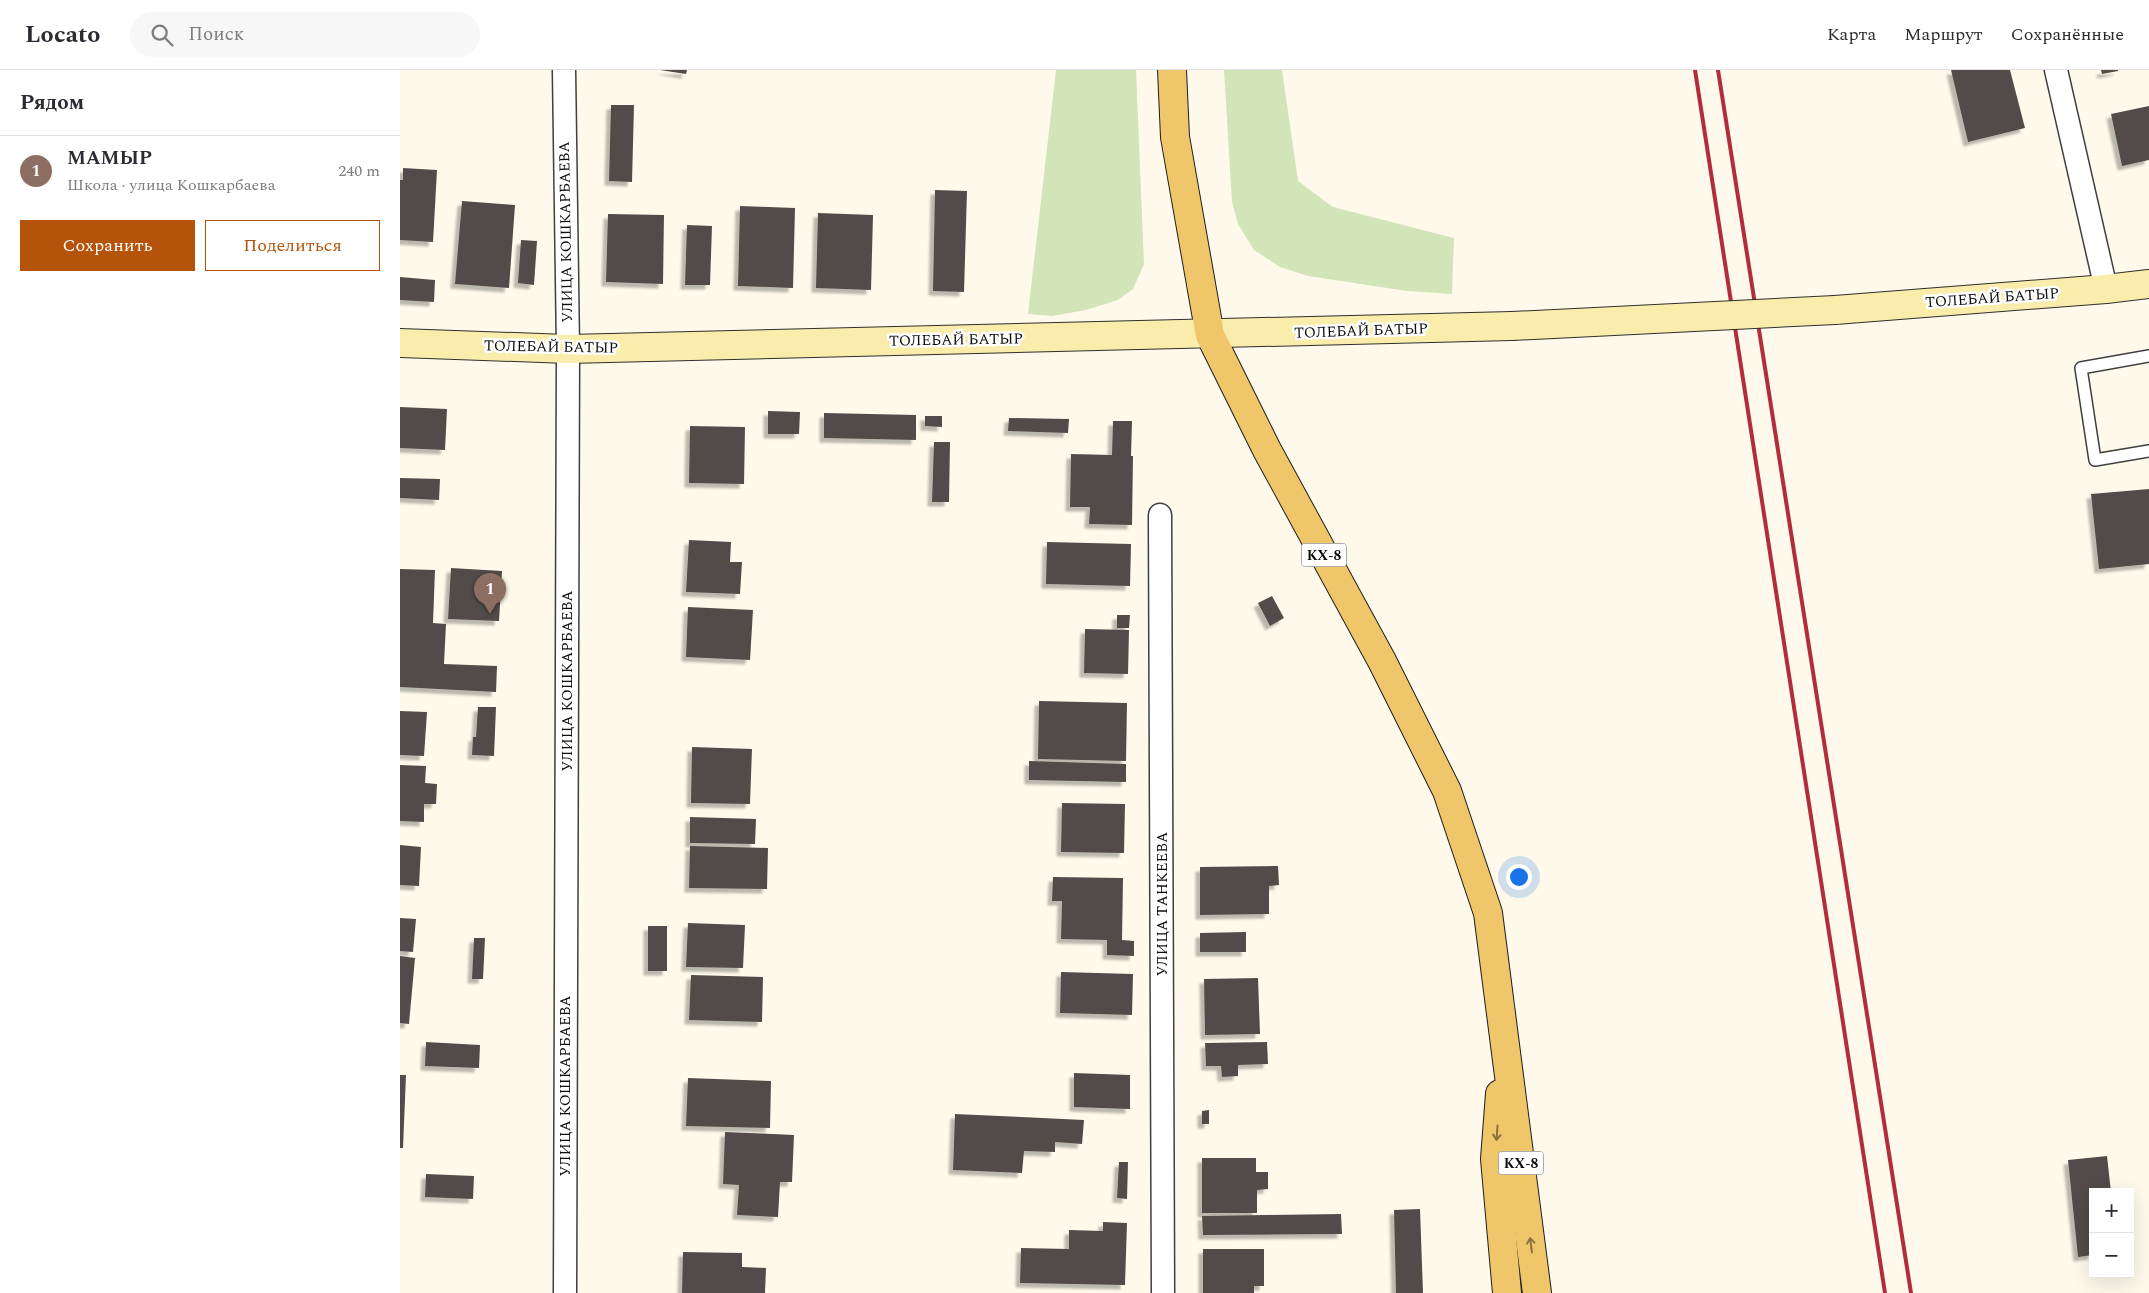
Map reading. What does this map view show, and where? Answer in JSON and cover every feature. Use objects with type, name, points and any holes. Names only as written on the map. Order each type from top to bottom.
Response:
[{"type":"main road","name":"КХ-8","points":[[1172,70],[1175,137],[1210,335],[1267,450],[1382,661],[1447,791],[1488,913],[1537,1293]]},
{"type":"main road","name":"ТОЛЕБАЙ БАТЫР","points":[[400,343],[568,349],[1210,335],[1512,326],[1835,310],[2149,284]]},
{"type":"main road","name":"КХ-8","points":[[1504,1032],[1495,1159],[1507,1293]]},
{"type":"street","name":"УЛИЦА КОШКАРБАЕВА","points":[[564,70],[568,349],[564,1293]]},
{"type":"street","points":[[2056,70],[2106,289]]},
{"type":"street","name":"УЛИЦА ТАНКЕЕВА","points":[[1160,515],[1163,1293]]},
{"type":"lane","points":[[2149,356],[2081,368],[2095,460],[2149,451]]},
{"type":"green space","points":[[1056,70],[1136,70],[1144,264],[1133,289],[1118,300],[1086,310],[1052,316],[1028,314]]},
{"type":"green space","points":[[1224,70],[1282,70],[1298,181],[1333,207],[1454,238],[1452,294],[1407,291],[1308,276],[1280,267],[1254,250],[1238,224],[1232,202]]},
{"type":"building","points":[[660,70],[687,70],[686,74]]},
{"type":"building","points":[[1951,70],[2010,70],[2025,128],[1968,142]]},
{"type":"building","points":[[2101,70],[2118,70],[2118,71],[2102,74]]},
{"type":"building","points":[[611,105],[634,105],[632,182],[609,181]]},
{"type":"building","points":[[2149,106],[2149,160],[2122,166],[2111,114]]},
{"type":"building","points":[[403,168],[437,170],[433,242],[400,240],[400,180],[403,180]]},
{"type":"building","points":[[935,190],[967,191],[964,292],[933,291]]},
{"type":"building","points":[[462,201],[515,205],[509,288],[455,284]]},
{"type":"building","points":[[740,206],[795,208],[793,288],[738,286]]},
{"type":"building","points":[[818,213],[873,215],[871,290],[816,288]]},
{"type":"building","points":[[608,214],[664,215],[663,284],[606,282]]},
{"type":"building","points":[[687,225],[712,226],[710,285],[685,285]]},
{"type":"building","points":[[521,240],[537,241],[534,285],[518,283]]},
{"type":"building","points":[[400,277],[435,280],[434,302],[400,300]]},
{"type":"building","points":[[400,407],[447,409],[445,450],[400,448]]},
{"type":"building","points":[[768,411],[800,412],[799,434],[768,434]]},
{"type":"building","points":[[824,413],[916,415],[916,440],[824,438]]},
{"type":"building","points":[[925,416],[942,416],[942,427],[925,426]]},
{"type":"building","points":[[1009,418],[1069,419],[1068,433],[1008,431]]},
{"type":"building","points":[[1113,421],[1132,421],[1132,525],[1089,524],[1090,507],[1070,507],[1071,454],[1112,455]]},
{"type":"building","points":[[690,426],[745,427],[744,484],[689,483]]},
{"type":"building","points":[[934,442],[950,442],[949,502],[932,502]]},
{"type":"building","points":[[400,478],[440,479],[439,500],[400,498]]},
{"type":"building","points":[[2149,489],[2149,564],[2099,569],[2091,494]]},
{"type":"building","points":[[689,540],[731,542],[730,562],[742,562],[740,594],[686,592]]},
{"type":"building","points":[[1047,542],[1131,544],[1130,586],[1046,584]]},
{"type":"building","points":[[451,568],[502,571],[499,621],[448,619]]},
{"type":"building","points":[[400,569],[435,570],[433,623],[446,624],[444,664],[497,666],[496,692],[400,687]]},
{"type":"building","points":[[1272,596],[1284,618],[1270,626],[1258,603]]},
{"type":"building","points":[[688,607],[753,610],[750,660],[686,657]]},
{"type":"building","points":[[1117,615],[1130,615],[1129,628],[1117,628]]},
{"type":"building","points":[[1085,629],[1129,630],[1128,674],[1084,673]]},
{"type":"building","points":[[1039,701],[1127,703],[1126,761],[1038,759]]},
{"type":"building","points":[[478,707],[496,707],[494,756],[472,755],[473,737],[476,737]]},
{"type":"building","points":[[400,711],[427,712],[424,756],[400,755]]},
{"type":"building","points":[[692,747],[752,749],[750,804],[691,803]]},
{"type":"building","points":[[1029,761],[1126,764],[1126,782],[1029,780]]},
{"type":"building","points":[[400,765],[426,766],[425,783],[437,784],[436,804],[424,804],[424,822],[400,821]]},
{"type":"building","points":[[1062,803],[1125,804],[1124,853],[1061,852]]},
{"type":"building","points":[[690,817],[756,819],[755,844],[690,843]]},
{"type":"building","points":[[400,845],[421,847],[419,886],[400,885]]},
{"type":"building","points":[[690,846],[768,848],[767,889],[689,888]]},
{"type":"building","points":[[1278,866],[1279,885],[1269,886],[1269,914],[1200,915],[1200,867]]},
{"type":"building","points":[[1053,877],[1123,878],[1122,940],[1134,941],[1134,956],[1107,955],[1107,940],[1061,939],[1062,901],[1052,901]]},
{"type":"building","points":[[400,918],[416,919],[413,952],[400,951]]},
{"type":"building","points":[[688,923],[745,925],[743,968],[686,967]]},
{"type":"building","points":[[648,926],[667,926],[667,971],[648,971]]},
{"type":"building","points":[[1246,932],[1246,952],[1200,952],[1200,933]]},
{"type":"building","points":[[474,938],[485,938],[483,979],[472,979]]},
{"type":"building","points":[[400,956],[415,958],[409,1024],[400,1023]]},
{"type":"building","points":[[1061,972],[1133,974],[1132,1015],[1060,1013]]},
{"type":"building","points":[[691,975],[763,977],[762,1022],[689,1020]]},
{"type":"building","points":[[1258,978],[1260,1034],[1205,1035],[1204,979]]},
{"type":"building","points":[[426,1042],[480,1045],[479,1068],[425,1066]]},
{"type":"building","points":[[1267,1042],[1268,1064],[1238,1065],[1238,1076],[1222,1077],[1221,1066],[1206,1066],[1205,1043]]},
{"type":"building","points":[[1074,1073],[1130,1075],[1130,1109],[1074,1107]]},
{"type":"building","points":[[400,1075],[406,1075],[403,1148],[400,1148]]},
{"type":"building","points":[[688,1078],[771,1081],[770,1128],[686,1126]]},
{"type":"building","points":[[1209,1110],[1209,1124],[1202,1124],[1202,1111]]},
{"type":"building","points":[[955,1114],[1084,1120],[1082,1144],[1055,1142],[1055,1152],[1024,1151],[1022,1173],[953,1170]]},
{"type":"building","points":[[725,1132],[794,1135],[792,1182],[780,1182],[778,1217],[737,1215],[739,1185],[723,1184]]},
{"type":"building","points":[[2107,1156],[2111,1188],[2089,1188],[2089,1256],[2078,1257],[2068,1160]]},
{"type":"building","points":[[1202,1158],[1256,1158],[1256,1172],[1268,1172],[1268,1189],[1257,1190],[1257,1213],[1202,1213]]},
{"type":"building","points":[[1119,1162],[1128,1162],[1127,1199],[1117,1198]]},
{"type":"building","points":[[426,1174],[474,1176],[473,1199],[425,1197]]},
{"type":"building","points":[[1420,1209],[1423,1293],[1396,1293],[1394,1210]]},
{"type":"building","points":[[1341,1214],[1342,1234],[1203,1235],[1202,1216]]},
{"type":"building","points":[[1103,1222],[1127,1223],[1125,1285],[1020,1283],[1021,1248],[1069,1249],[1069,1230],[1103,1231]]},
{"type":"building","points":[[1203,1249],[1264,1249],[1264,1286],[1254,1286],[1254,1293],[1203,1293]]},
{"type":"building","points":[[683,1252],[742,1253],[742,1267],[766,1268],[765,1293],[682,1293]]},
{"type":"railway","points":[[1695,70],[1885,1293]]},
{"type":"railway","points":[[1718,70],[1911,1293]]},
{"type":"place","name":"МАМЫР","points":[[490,614]]}]
